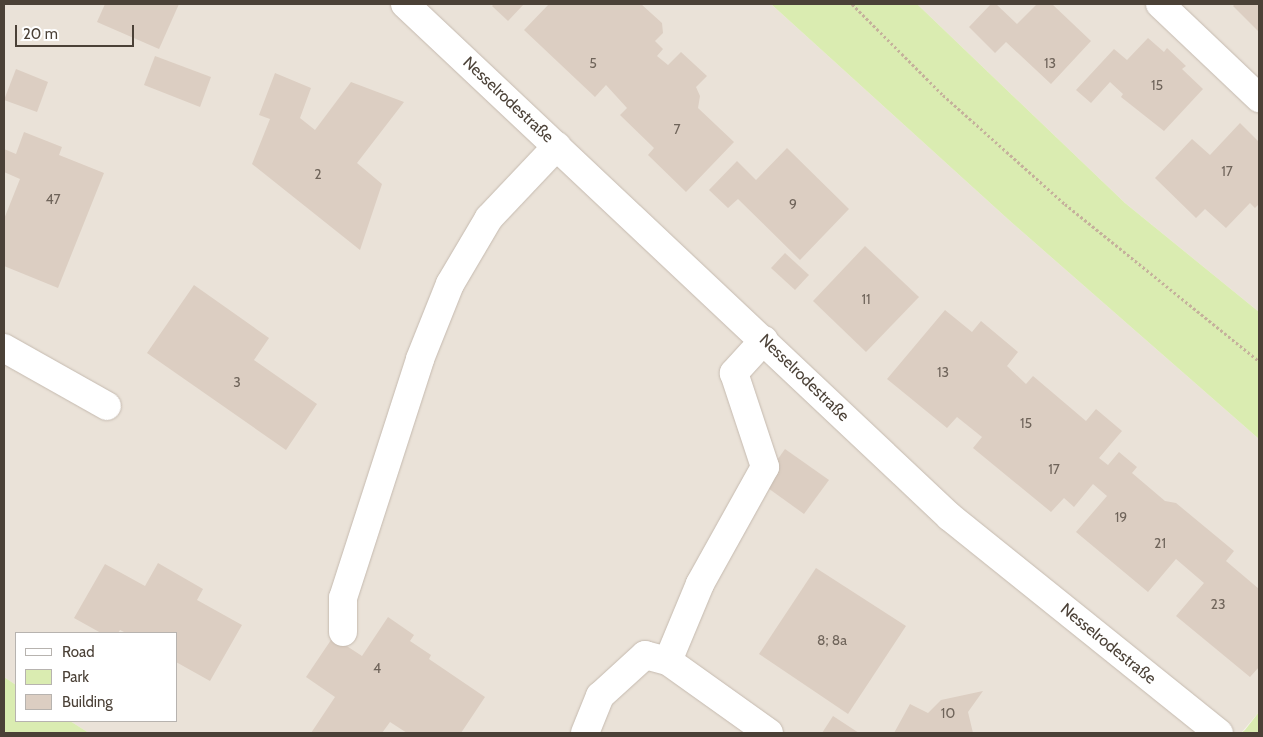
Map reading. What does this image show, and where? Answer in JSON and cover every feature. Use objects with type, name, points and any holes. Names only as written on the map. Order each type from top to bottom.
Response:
[{"type":"street","name":"Nesselrodestraße","points":[[405,4],[950,517],[1218,733]]},
{"type":"street","points":[[1160,4],[1259,98]]},
{"type":"street","points":[[343,632],[343,598],[420,359],[450,284],[489,218],[557,146]]},
{"type":"street","points":[[668,661],[700,584],[765,467],[734,373],[764,340]]},
{"type":"street","points":[[4,348],[107,406]]},
{"type":"street","points":[[585,733],[600,696],[645,655],[668,661],[769,733]]},
{"type":"path","points":[[852,4],[943,95],[1066,204],[1259,361]]},
{"type":"shaded area","points":[[4,4],[771,4],[1010,221],[1259,439],[1259,712],[1241,733],[89,733],[72,722],[178,722],[178,632],[15,632],[15,684],[4,677]]},
{"type":"shaded area","points":[[917,4],[1259,4],[1259,312],[1125,203]]},
{"type":"green space","points":[[771,4],[917,4],[1125,203],[1259,312],[1259,439],[1010,221]]},
{"type":"green space","points":[[4,677],[15,684],[15,722],[72,722],[89,733],[4,733]]},
{"type":"green space","points":[[1259,712],[1259,733],[1241,733],[1245,730]]},
{"type":"building","points":[[105,4],[179,4],[159,49],[97,22]]},
{"type":"building","points":[[494,4],[524,4],[508,21],[492,6]]},
{"type":"building","points":[[549,4],[641,4],[662,23],[663,33],[655,41],[663,49],[657,56],[668,65],[681,52],[707,76],[696,87],[700,96],[698,108],[734,142],[686,192],[648,155],[654,148],[620,115],[627,108],[606,85],[595,97],[524,30]]},
{"type":"building","points":[[991,4],[996,4],[1017,24],[1037,4],[1052,4],[1091,41],[1051,84],[1006,42],[995,53],[969,27]]},
{"type":"building","points":[[1235,4],[1259,4],[1259,32],[1233,6]]},
{"type":"building","points":[[1148,38],[1164,52],[1167,48],[1186,66],[1182,69],[1203,89],[1164,131],[1121,97],[1123,94],[1110,82],[1091,103],[1076,90],[1114,49],[1127,60]]},
{"type":"building","points":[[155,56],[211,77],[200,107],[144,85]]},
{"type":"building","points":[[16,69],[48,82],[37,112],[4,100]]},
{"type":"building","points":[[275,73],[311,88],[300,118],[315,130],[351,82],[404,102],[357,163],[382,184],[360,250],[252,164],[270,119],[259,115]]},
{"type":"building","points":[[1240,123],[1259,142],[1259,204],[1255,208],[1250,203],[1226,228],[1205,209],[1196,218],[1155,178],[1192,139],[1210,155]]},
{"type":"building","points":[[24,132],[62,147],[59,155],[104,173],[58,288],[4,266],[4,219],[20,179],[4,172],[4,149],[16,154]]},
{"type":"building","points":[[787,148],[849,209],[800,260],[738,199],[728,208],[709,190],[737,161],[756,180]]},
{"type":"building","points":[[865,246],[919,297],[866,352],[813,301]]},
{"type":"building","points":[[785,253],[809,275],[795,290],[771,268]]},
{"type":"building","points":[[194,285],[269,338],[254,360],[317,404],[286,450],[147,353]]},
{"type":"building","points":[[945,310],[972,332],[981,321],[1018,352],[1007,366],[1026,384],[1033,376],[1086,421],[1096,409],[1122,431],[1099,458],[1108,465],[1119,452],[1137,467],[1132,473],[1165,501],[1176,503],[1234,551],[1226,561],[1259,589],[1259,667],[1250,677],[1176,616],[1204,583],[1176,559],[1148,592],[1076,532],[1107,496],[1093,484],[1074,507],[1064,498],[1051,512],[973,448],[982,437],[957,417],[947,428],[887,379]]},
{"type":"building","points":[[785,449],[829,480],[804,514],[761,483]]},
{"type":"building","points":[[158,563],[203,589],[197,600],[242,625],[210,681],[178,663],[178,632],[124,632],[120,630],[119,632],[99,632],[74,618],[105,564],[145,586]]},
{"type":"building","points":[[816,568],[906,626],[848,714],[759,654]]},
{"type":"building","points":[[388,617],[414,635],[410,641],[431,655],[429,659],[485,697],[461,733],[407,733],[390,722],[382,733],[311,733],[335,697],[306,677],[333,637],[362,656]]},
{"type":"building","points":[[983,691],[968,712],[973,733],[894,733],[910,704],[928,713],[941,700]]},
{"type":"building","points":[[833,716],[859,733],[822,733]]}]
